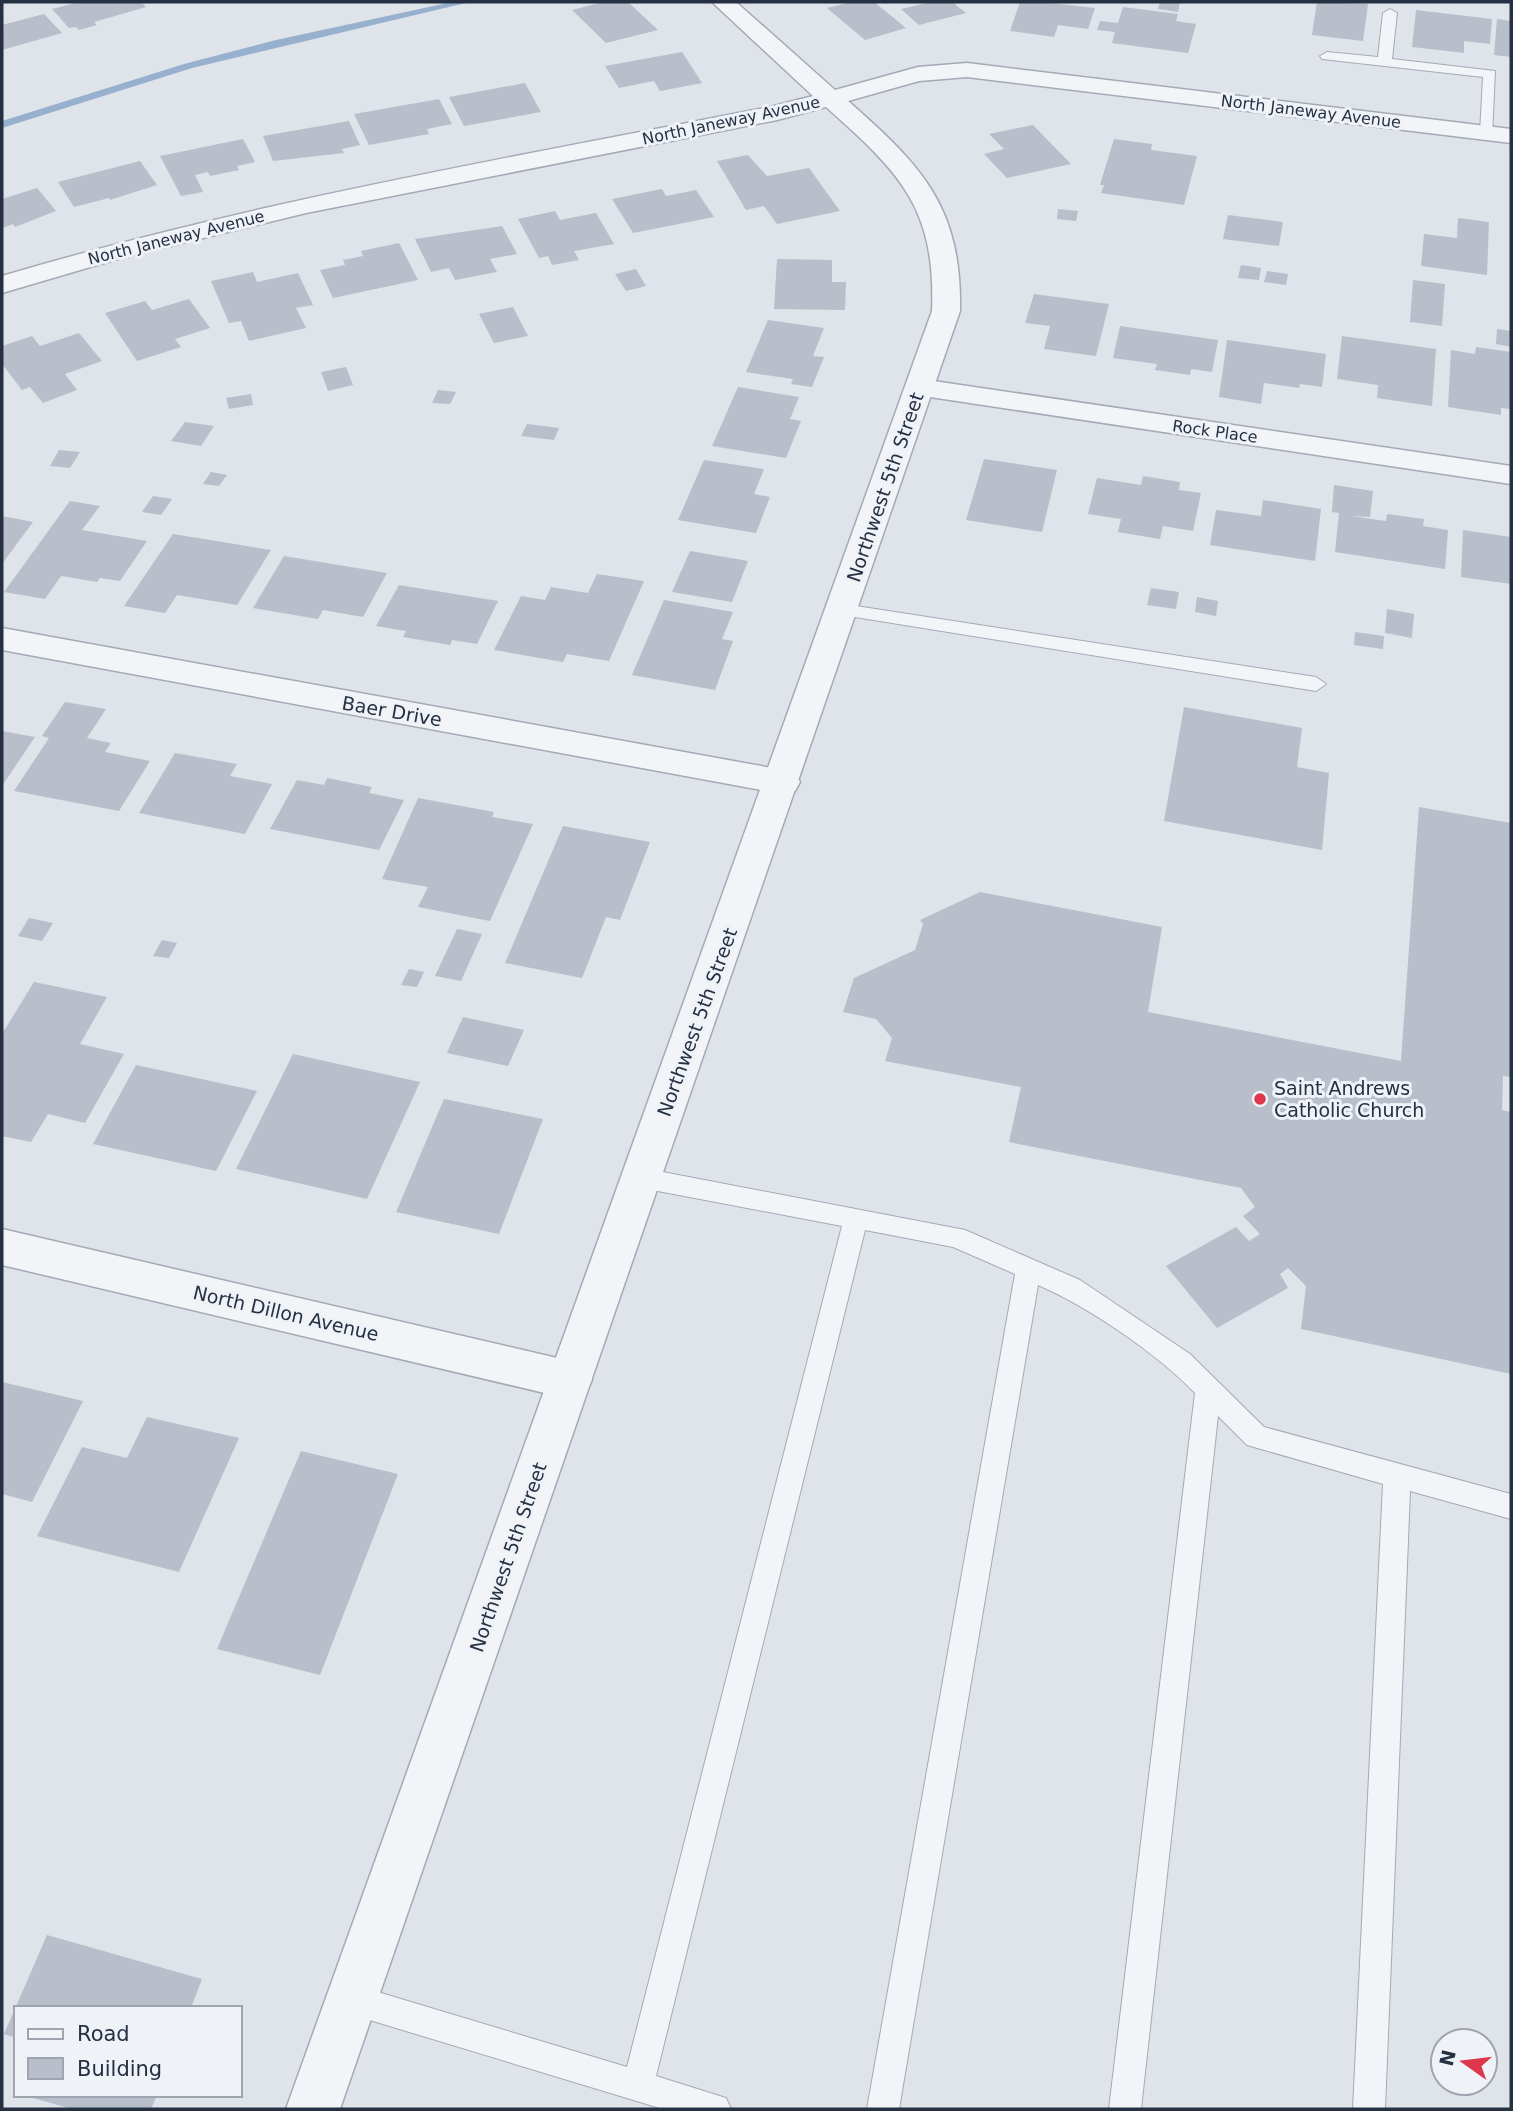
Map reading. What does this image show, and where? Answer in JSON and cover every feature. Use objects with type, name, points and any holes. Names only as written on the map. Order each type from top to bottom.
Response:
[{"type":"street","name":"Northwest 5th Street","points":[[313,2109],[783,782],[946,311],[949,280],[943,244],[931,210],[909,175],[723,2]]},
{"type":"street","name":"North Janeway Avenue","points":[[2,285],[112,252],[306,205],[777,113],[918,74],[967,70],[1499,134]]},
{"type":"street","name":"Rock Place","points":[[920,388],[1511,475]]},
{"type":"street","name":"Baer Drive","points":[[2,639],[783,782]]},
{"type":"street","name":"North Dillon Avenue","points":[[2,1247],[570,1380]]},
{"type":"lane","points":[[1385,62],[1390,13]]},
{"type":"lane","points":[[1327,56],[1490,74],[1495,81],[1499,134]]},
{"type":"lane","points":[[843,610],[1315,684]]},
{"type":"lane","points":[[642,1178],[956,1237],[1071,1289],[1181,1362],[1256,1437],[1511,1506]]},
{"type":"lane","points":[[638,2086],[856,1218]]},
{"type":"lane","points":[[883,2109],[1028,1269]]},
{"type":"lane","points":[[1125,2109],[1208,1389]]},
{"type":"lane","points":[[1369,2109],[1397,1475]]},
{"type":"lane","points":[[351,2000],[715,2109]]},
{"type":"building","points":[[79,2],[141,2],[146,7],[94,22],[97,25],[79,30],[76,27],[69,28],[52,9]]},
{"type":"building","points":[[603,2],[628,2],[658,30],[606,43],[572,10]]},
{"type":"building","points":[[851,2],[874,2],[906,28],[865,40],[827,8]]},
{"type":"building","points":[[931,2],[952,2],[966,13],[919,25],[901,9]]},
{"type":"building","points":[[1020,2],[1095,8],[1088,29],[1058,25],[1054,37],[1010,31]]},
{"type":"building","points":[[1160,2],[1180,2],[1178,12],[1158,9]]},
{"type":"building","points":[[1317,2],[1368,4],[1363,41],[1312,35]]},
{"type":"building","points":[[1123,7],[1178,14],[1176,21],[1196,24],[1188,53],[1112,43],[1115,32],[1097,30],[1100,21],[1118,23]]},
{"type":"building","points":[[1416,10],[1492,19],[1490,44],[1464,41],[1464,53],[1412,47]]},
{"type":"building","points":[[44,14],[62,33],[2,50],[2,25]]},
{"type":"building","points":[[1497,19],[1511,21],[1511,57],[1494,55]]},
{"type":"building","points":[[682,52],[702,83],[660,91],[654,81],[619,88],[605,66]]},
{"type":"building","points":[[525,83],[541,112],[464,126],[449,97]]},
{"type":"building","points":[[439,99],[452,124],[427,129],[429,134],[369,145],[354,114]]},
{"type":"building","points":[[349,121],[360,145],[342,149],[344,153],[273,161],[263,136]]},
{"type":"building","points":[[1033,125],[1071,164],[1007,178],[984,154],[1004,149],[989,134]]},
{"type":"building","points":[[243,139],[255,162],[237,166],[239,170],[210,176],[208,172],[195,175],[203,192],[181,196],[160,156]]},
{"type":"building","points":[[1114,139],[1152,144],[1151,150],[1197,156],[1184,205],[1101,193],[1104,185],[1100,185]]},
{"type":"building","points":[[748,155],[767,176],[809,168],[840,211],[777,224],[764,206],[746,210],[717,161]]},
{"type":"building","points":[[140,161],[157,185],[110,200],[109,198],[74,207],[58,182]]},
{"type":"building","points":[[37,188],[56,211],[15,227],[13,224],[2,228],[2,199]]},
{"type":"building","points":[[662,189],[666,196],[696,190],[714,217],[633,233],[612,199]]},
{"type":"building","points":[[1058,209],[1078,211],[1076,221],[1057,219]]},
{"type":"building","points":[[555,211],[560,220],[596,213],[614,244],[574,251],[579,260],[552,265],[548,256],[539,258],[518,219]]},
{"type":"building","points":[[1228,215],[1283,222],[1279,246],[1223,239]]},
{"type":"building","points":[[1458,218],[1489,222],[1487,275],[1421,266],[1424,234],[1457,238]]},
{"type":"building","points":[[502,226],[517,254],[490,259],[497,272],[455,280],[449,268],[431,272],[415,239]]},
{"type":"building","points":[[399,243],[418,280],[333,298],[320,270],[345,265],[343,260],[363,256],[361,251]]},
{"type":"building","points":[[777,259],[832,260],[832,282],[846,282],[845,310],[774,309]]},
{"type":"building","points":[[1241,265],[1261,268],[1259,280],[1238,278]]},
{"type":"building","points":[[636,269],[646,286],[626,291],[615,274]]},
{"type":"building","points":[[1267,271],[1288,274],[1286,285],[1264,282]]},
{"type":"building","points":[[253,272],[257,282],[298,273],[313,305],[296,308],[306,328],[249,341],[241,321],[229,323],[211,281]]},
{"type":"building","points":[[1413,280],[1445,284],[1442,326],[1410,322]]},
{"type":"building","points":[[1034,294],[1109,304],[1096,356],[1044,349],[1050,326],[1025,323]]},
{"type":"building","points":[[189,299],[210,328],[175,339],[181,347],[137,361],[105,313],[145,301],[152,310]]},
{"type":"building","points":[[513,307],[528,336],[494,343],[479,314]]},
{"type":"building","points":[[768,320],[824,328],[813,356],[824,357],[812,387],[791,384],[793,379],[746,372]]},
{"type":"building","points":[[1120,326],[1218,340],[1212,372],[1191,369],[1190,375],[1155,370],[1157,364],[1113,358]]},
{"type":"building","points":[[1497,329],[1511,331],[1511,347],[1496,344]]},
{"type":"building","points":[[79,333],[102,361],[65,374],[77,390],[43,403],[30,387],[22,390],[2,364],[2,346],[32,336],[40,346]]},
{"type":"building","points":[[1342,336],[1436,349],[1432,406],[1377,398],[1378,385],[1337,379]]},
{"type":"building","points":[[1227,340],[1326,354],[1322,387],[1300,384],[1299,388],[1264,383],[1261,404],[1219,397]]},
{"type":"building","points":[[1476,347],[1511,352],[1511,409],[1501,408],[1501,415],[1448,407],[1451,350],[1475,354]]},
{"type":"building","points":[[346,367],[353,385],[328,391],[321,372]]},
{"type":"building","points":[[738,387],[799,397],[790,419],[801,421],[786,458],[712,446]]},
{"type":"building","points":[[438,390],[456,392],[450,404],[432,403]]},
{"type":"building","points":[[251,394],[253,405],[229,409],[226,398]]},
{"type":"building","points":[[185,422],[214,426],[201,446],[171,441]]},
{"type":"building","points":[[527,424],[559,428],[554,440],[521,436]]},
{"type":"building","points":[[59,450],[80,452],[70,468],[50,466]]},
{"type":"building","points":[[984,459],[1057,470],[1042,532],[966,520]]},
{"type":"building","points":[[704,460],[764,469],[754,494],[770,497],[756,533],[678,520]]},
{"type":"building","points":[[211,472],[227,475],[219,486],[203,484]]},
{"type":"building","points":[[1143,476],[1180,482],[1179,490],[1201,493],[1193,531],[1163,526],[1160,539],[1118,532],[1121,519],[1088,514],[1097,478],[1141,485]]},
{"type":"building","points":[[1334,485],[1373,491],[1370,517],[1351,516],[1386,521],[1387,514],[1424,519],[1423,526],[1448,530],[1445,569],[1335,552],[1339,513],[1332,512]]},
{"type":"building","points":[[153,496],[172,499],[161,515],[142,512]]},
{"type":"building","points":[[1263,500],[1321,509],[1315,561],[1210,545],[1216,510],[1261,516]]},
{"type":"building","points":[[70,501],[100,506],[82,530],[147,541],[120,581],[100,578],[97,582],[61,576],[45,599],[4,592]]},
{"type":"building","points":[[2,516],[33,522],[2,564]]},
{"type":"building","points":[[1463,530],[1511,537],[1511,584],[1461,577]]},
{"type":"building","points":[[173,534],[271,550],[237,605],[177,595],[165,613],[124,606]]},
{"type":"building","points":[[690,551],[748,561],[732,602],[672,592]]},
{"type":"building","points":[[284,556],[387,573],[363,617],[323,610],[318,619],[253,608]]},
{"type":"building","points":[[597,574],[644,581],[609,661],[567,654],[563,662],[494,650],[521,596],[545,600],[551,587],[588,593]]},
{"type":"building","points":[[399,585],[498,601],[477,644],[452,640],[450,645],[403,637],[406,631],[376,626]]},
{"type":"building","points":[[1151,588],[1179,592],[1176,609],[1147,605]]},
{"type":"building","points":[[1197,597],[1218,601],[1216,616],[1195,612]]},
{"type":"building","points":[[664,600],[733,612],[722,639],[733,641],[715,690],[632,675]]},
{"type":"building","points":[[1387,609],[1414,614],[1412,638],[1385,633]]},
{"type":"building","points":[[1355,632],[1384,636],[1383,649],[1354,645]]},
{"type":"building","points":[[65,702],[106,709],[87,738],[111,743],[105,752],[150,761],[119,811],[14,791],[49,738],[42,736]]},
{"type":"building","points":[[1184,707],[1302,728],[1297,767],[1329,773],[1322,850],[1164,821]]},
{"type":"building","points":[[2,731],[35,737],[2,786]]},
{"type":"building","points":[[175,753],[237,764],[230,776],[272,784],[245,834],[139,813]]},
{"type":"building","points":[[327,778],[372,787],[369,793],[404,800],[379,850],[270,829],[297,780],[324,785]]},
{"type":"building","points":[[418,798],[494,812],[492,817],[533,824],[490,921],[418,907],[428,887],[382,879]]},
{"type":"building","name":"Saint Andrews Catholic Church","points":[[1419,807],[1511,823],[1511,1077],[1503,1076],[1502,1110],[1511,1112],[1511,1374],[1301,1329],[1306,1286],[1288,1268],[1280,1274],[1288,1288],[1217,1328],[1166,1266],[1236,1227],[1249,1241],[1260,1234],[1243,1216],[1255,1207],[1241,1188],[1009,1142],[1021,1087],[885,1061],[892,1038],[876,1019],[843,1012],[854,978],[915,950],[923,924],[920,920],[980,892],[1162,927],[1148,1012],[1401,1061]]},
{"type":"building","points":[[563,826],[650,842],[620,920],[606,917],[582,978],[505,963]]},
{"type":"building","points":[[29,918],[53,923],[42,941],[18,936]]},
{"type":"building","points":[[457,929],[482,934],[461,981],[435,976]]},
{"type":"building","points":[[162,940],[177,943],[169,958],[153,956]]},
{"type":"building","points":[[409,969],[424,972],[417,987],[401,985]]},
{"type":"building","points":[[34,982],[107,997],[80,1044],[124,1054],[85,1123],[48,1114],[31,1142],[2,1136],[2,1034]]},
{"type":"building","points":[[463,1017],[524,1030],[508,1066],[447,1053]]},
{"type":"building","points":[[293,1054],[420,1082],[367,1199],[236,1169]]},
{"type":"building","points":[[136,1065],[257,1091],[216,1171],[93,1144]]},
{"type":"building","points":[[444,1099],[543,1119],[499,1234],[396,1212]]},
{"type":"building","points":[[2,1382],[83,1401],[32,1502],[2,1494]]},
{"type":"building","points":[[147,1417],[239,1438],[179,1572],[37,1536],[82,1447],[127,1458]]},
{"type":"building","points":[[301,1451],[398,1474],[320,1675],[217,1649]]},
{"type":"building","points":[[47,1935],[202,1979],[192,2006],[16,2006]]},
{"type":"building","points":[[14,2011],[14,2037],[4,2034]]},
{"type":"building","points":[[156,2097],[151,2109],[72,2109],[33,2098]]},
{"type":"waterway","points":[[2,125],[188,66],[276,43],[465,2]]},
{"type":"place","name":"Saint Andrews Catholic Church","points":[[1260,1099]]}]
